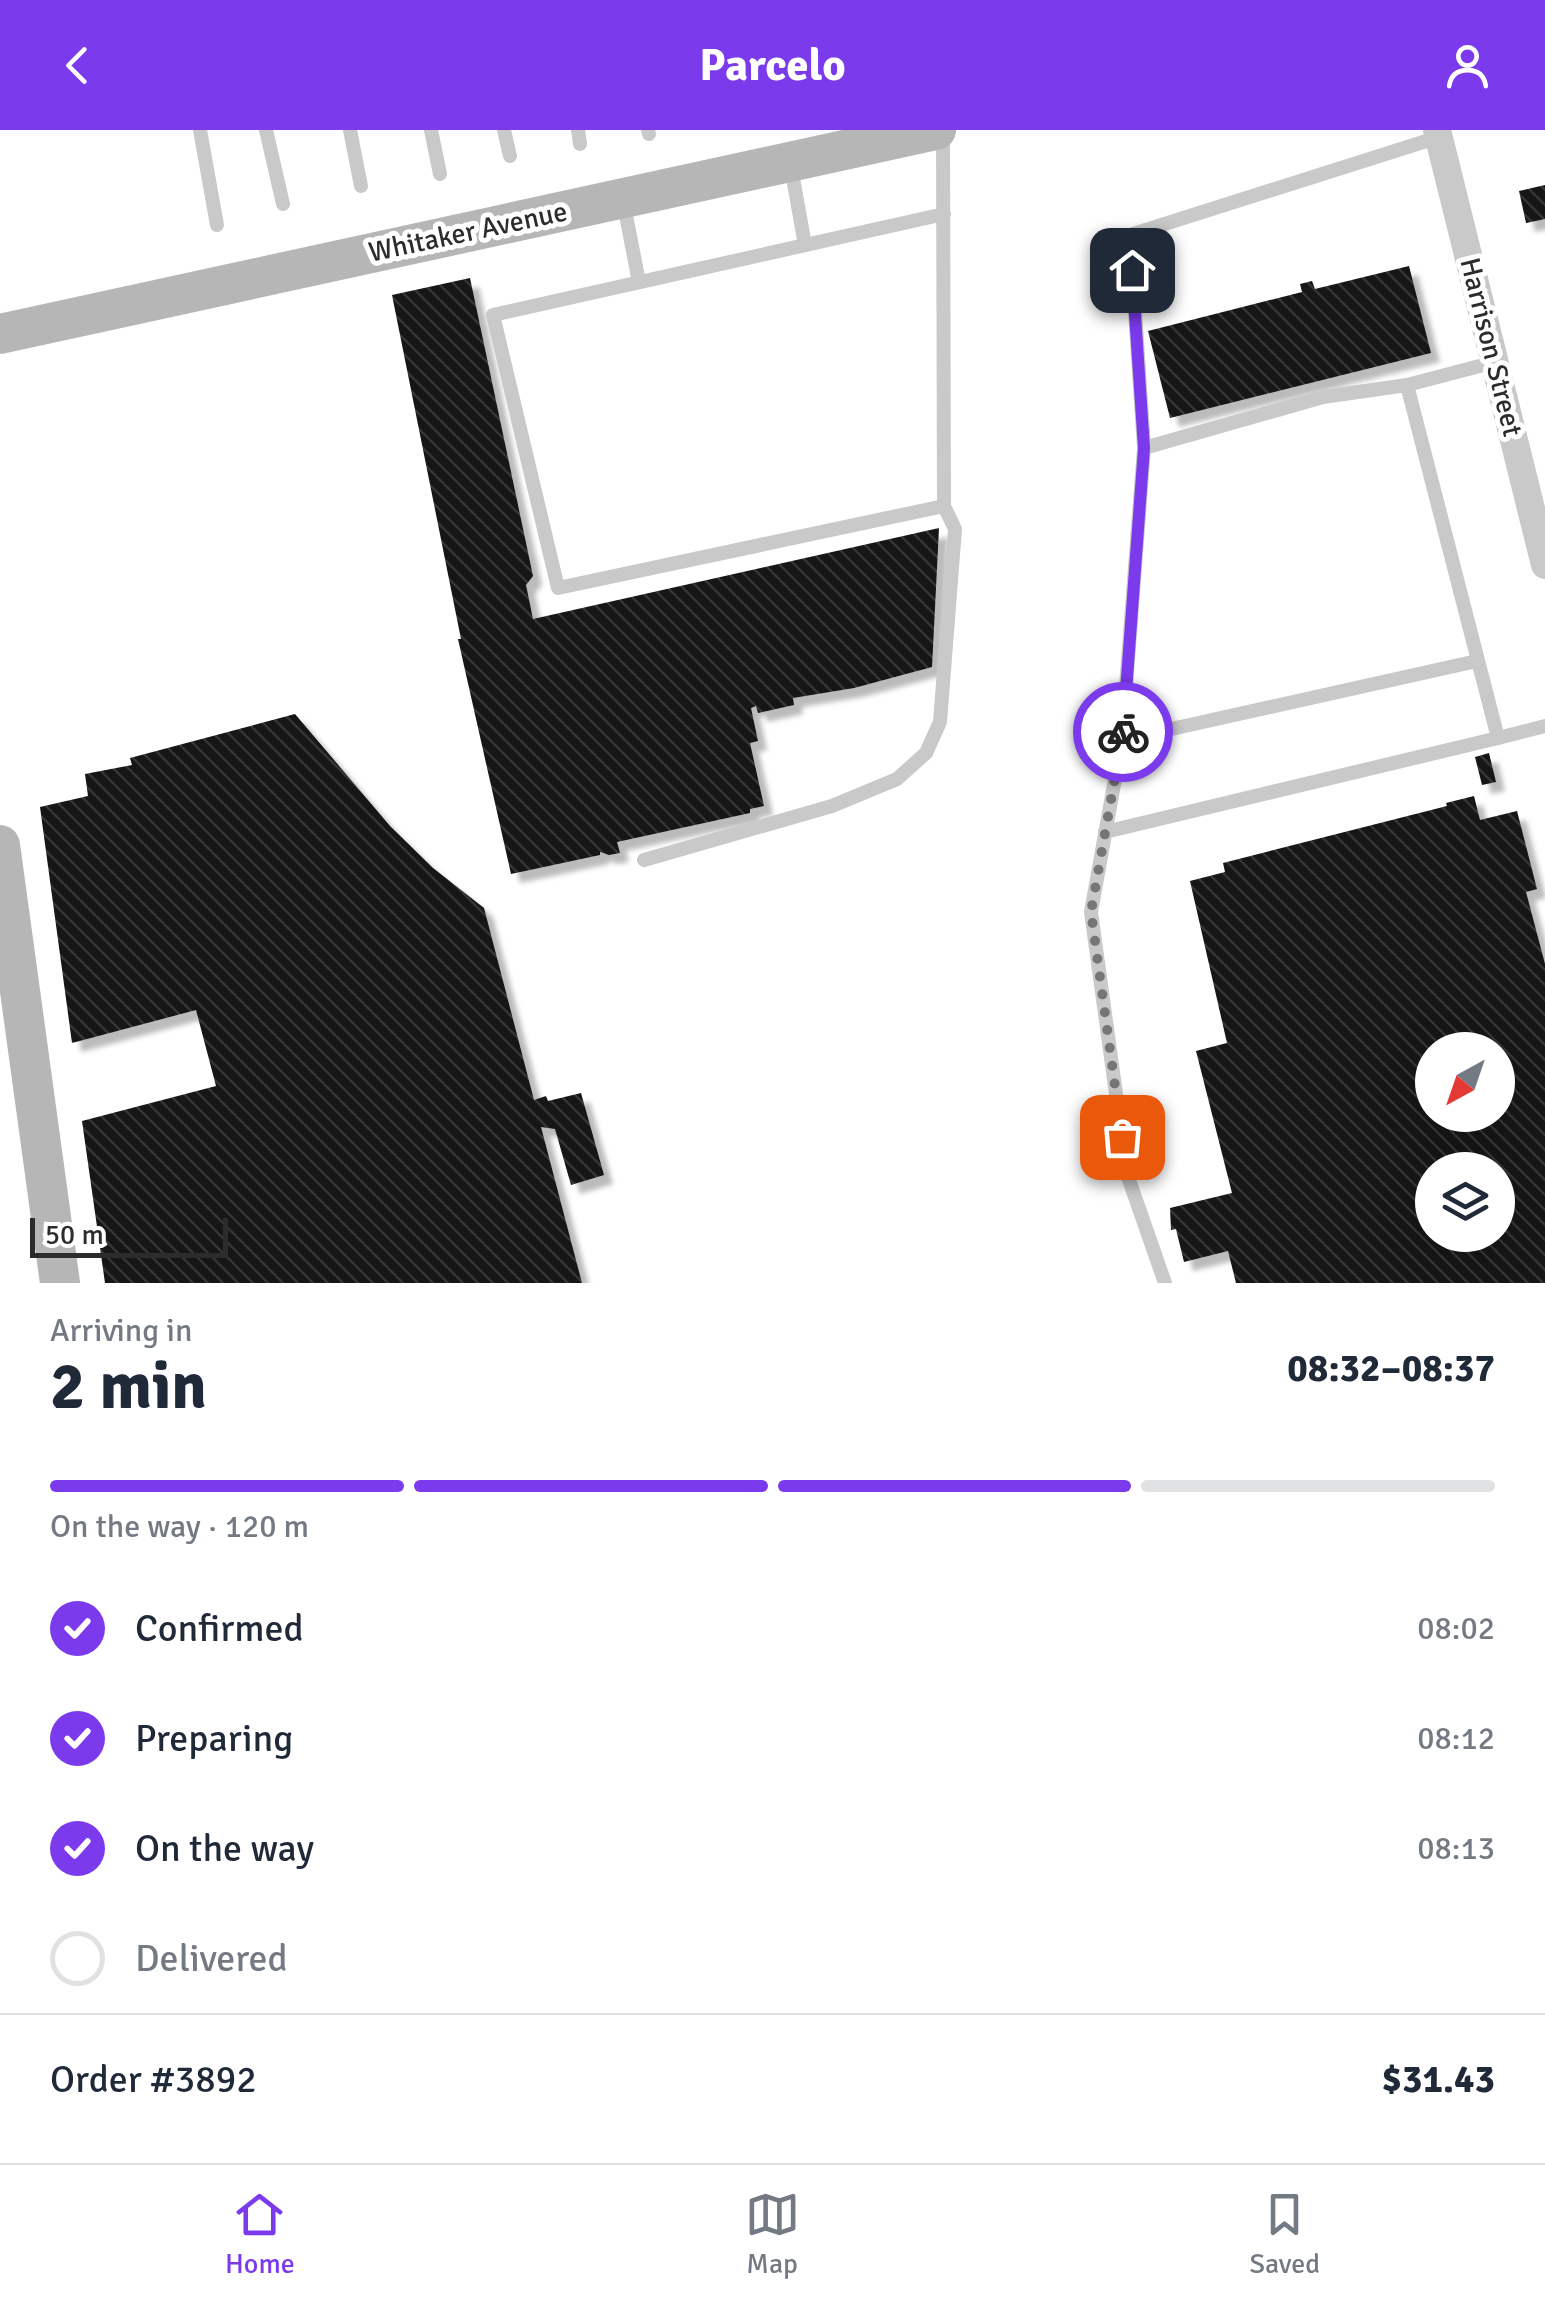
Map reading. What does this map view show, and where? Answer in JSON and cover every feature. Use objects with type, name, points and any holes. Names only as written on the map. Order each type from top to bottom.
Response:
[{"type":"street","name":"Whitaker Avenue","points":[[0,334],[940,130]]},
{"type":"street","name":"Harrison Street","points":[[1438,133],[1545,565]]},
{"type":"street","points":[[0,845],[60,1283]]},
{"type":"lane","points":[[200,130],[218,225]]},
{"type":"lane","points":[[266,130],[283,204]]},
{"type":"lane","points":[[350,130],[362,186]]},
{"type":"lane","points":[[431,130],[440,174]]},
{"type":"lane","points":[[504,130],[510,156]]},
{"type":"lane","points":[[644,860],[832,806],[897,779],[926,753],[940,722],[955,529],[944,506],[944,214],[940,130]]},
{"type":"lane","points":[[1165,1283],[1127,1174],[1091,912],[1122,740],[1144,448],[1130,235],[1438,133]]},
{"type":"lane","points":[[790,162],[805,245]]},
{"type":"lane","points":[[622,198],[639,282]]},
{"type":"lane","points":[[944,214],[494,315],[558,588],[944,506]]},
{"type":"lane","points":[[1144,448],[1323,398],[1406,385],[1495,362]]},
{"type":"lane","points":[[1406,385],[1498,738]]},
{"type":"lane","points":[[1122,740],[1476,661]]},
{"type":"lane","points":[[1106,832],[1545,726]]},
{"type":"building","points":[[1545,185],[1545,219],[1526,223],[1519,191]]},
{"type":"building","points":[[1409,266],[1431,353],[1170,418],[1148,331],[1302,292],[1300,284],[1312,281],[1315,289]]},
{"type":"building","points":[[470,278],[533,576],[526,585],[533,619],[939,528],[932,667],[854,688],[793,698],[794,705],[758,713],[756,706],[751,708],[758,741],[750,743],[764,806],[750,809],[750,813],[617,842],[620,853],[600,852],[511,874],[458,639],[392,295]]},
{"type":"building","points":[[295,714],[390,826],[433,868],[484,908],[534,1100],[546,1096],[548,1101],[581,1093],[604,1175],[571,1185],[555,1129],[541,1127],[582,1283],[105,1283],[82,1121],[216,1086],[196,1010],[72,1043],[40,807],[88,796],[85,774],[132,765],[130,758]]},
{"type":"building","points":[[1489,753],[1496,782],[1482,785],[1475,757]]},
{"type":"building","points":[[1474,796],[1480,820],[1517,811],[1537,889],[1526,892],[1545,964],[1545,1283],[1236,1283],[1228,1251],[1184,1262],[1176,1229],[1171,1230],[1170,1208],[1232,1193],[1196,1051],[1227,1043],[1190,881],[1225,872],[1223,863],[1447,806],[1446,803]]},
{"type":"way so far","points":[[1122,1137],[1091,912],[1123,732]]},
{"type":"route","points":[[1123,732],[1144,448],[1132,270]]}]
